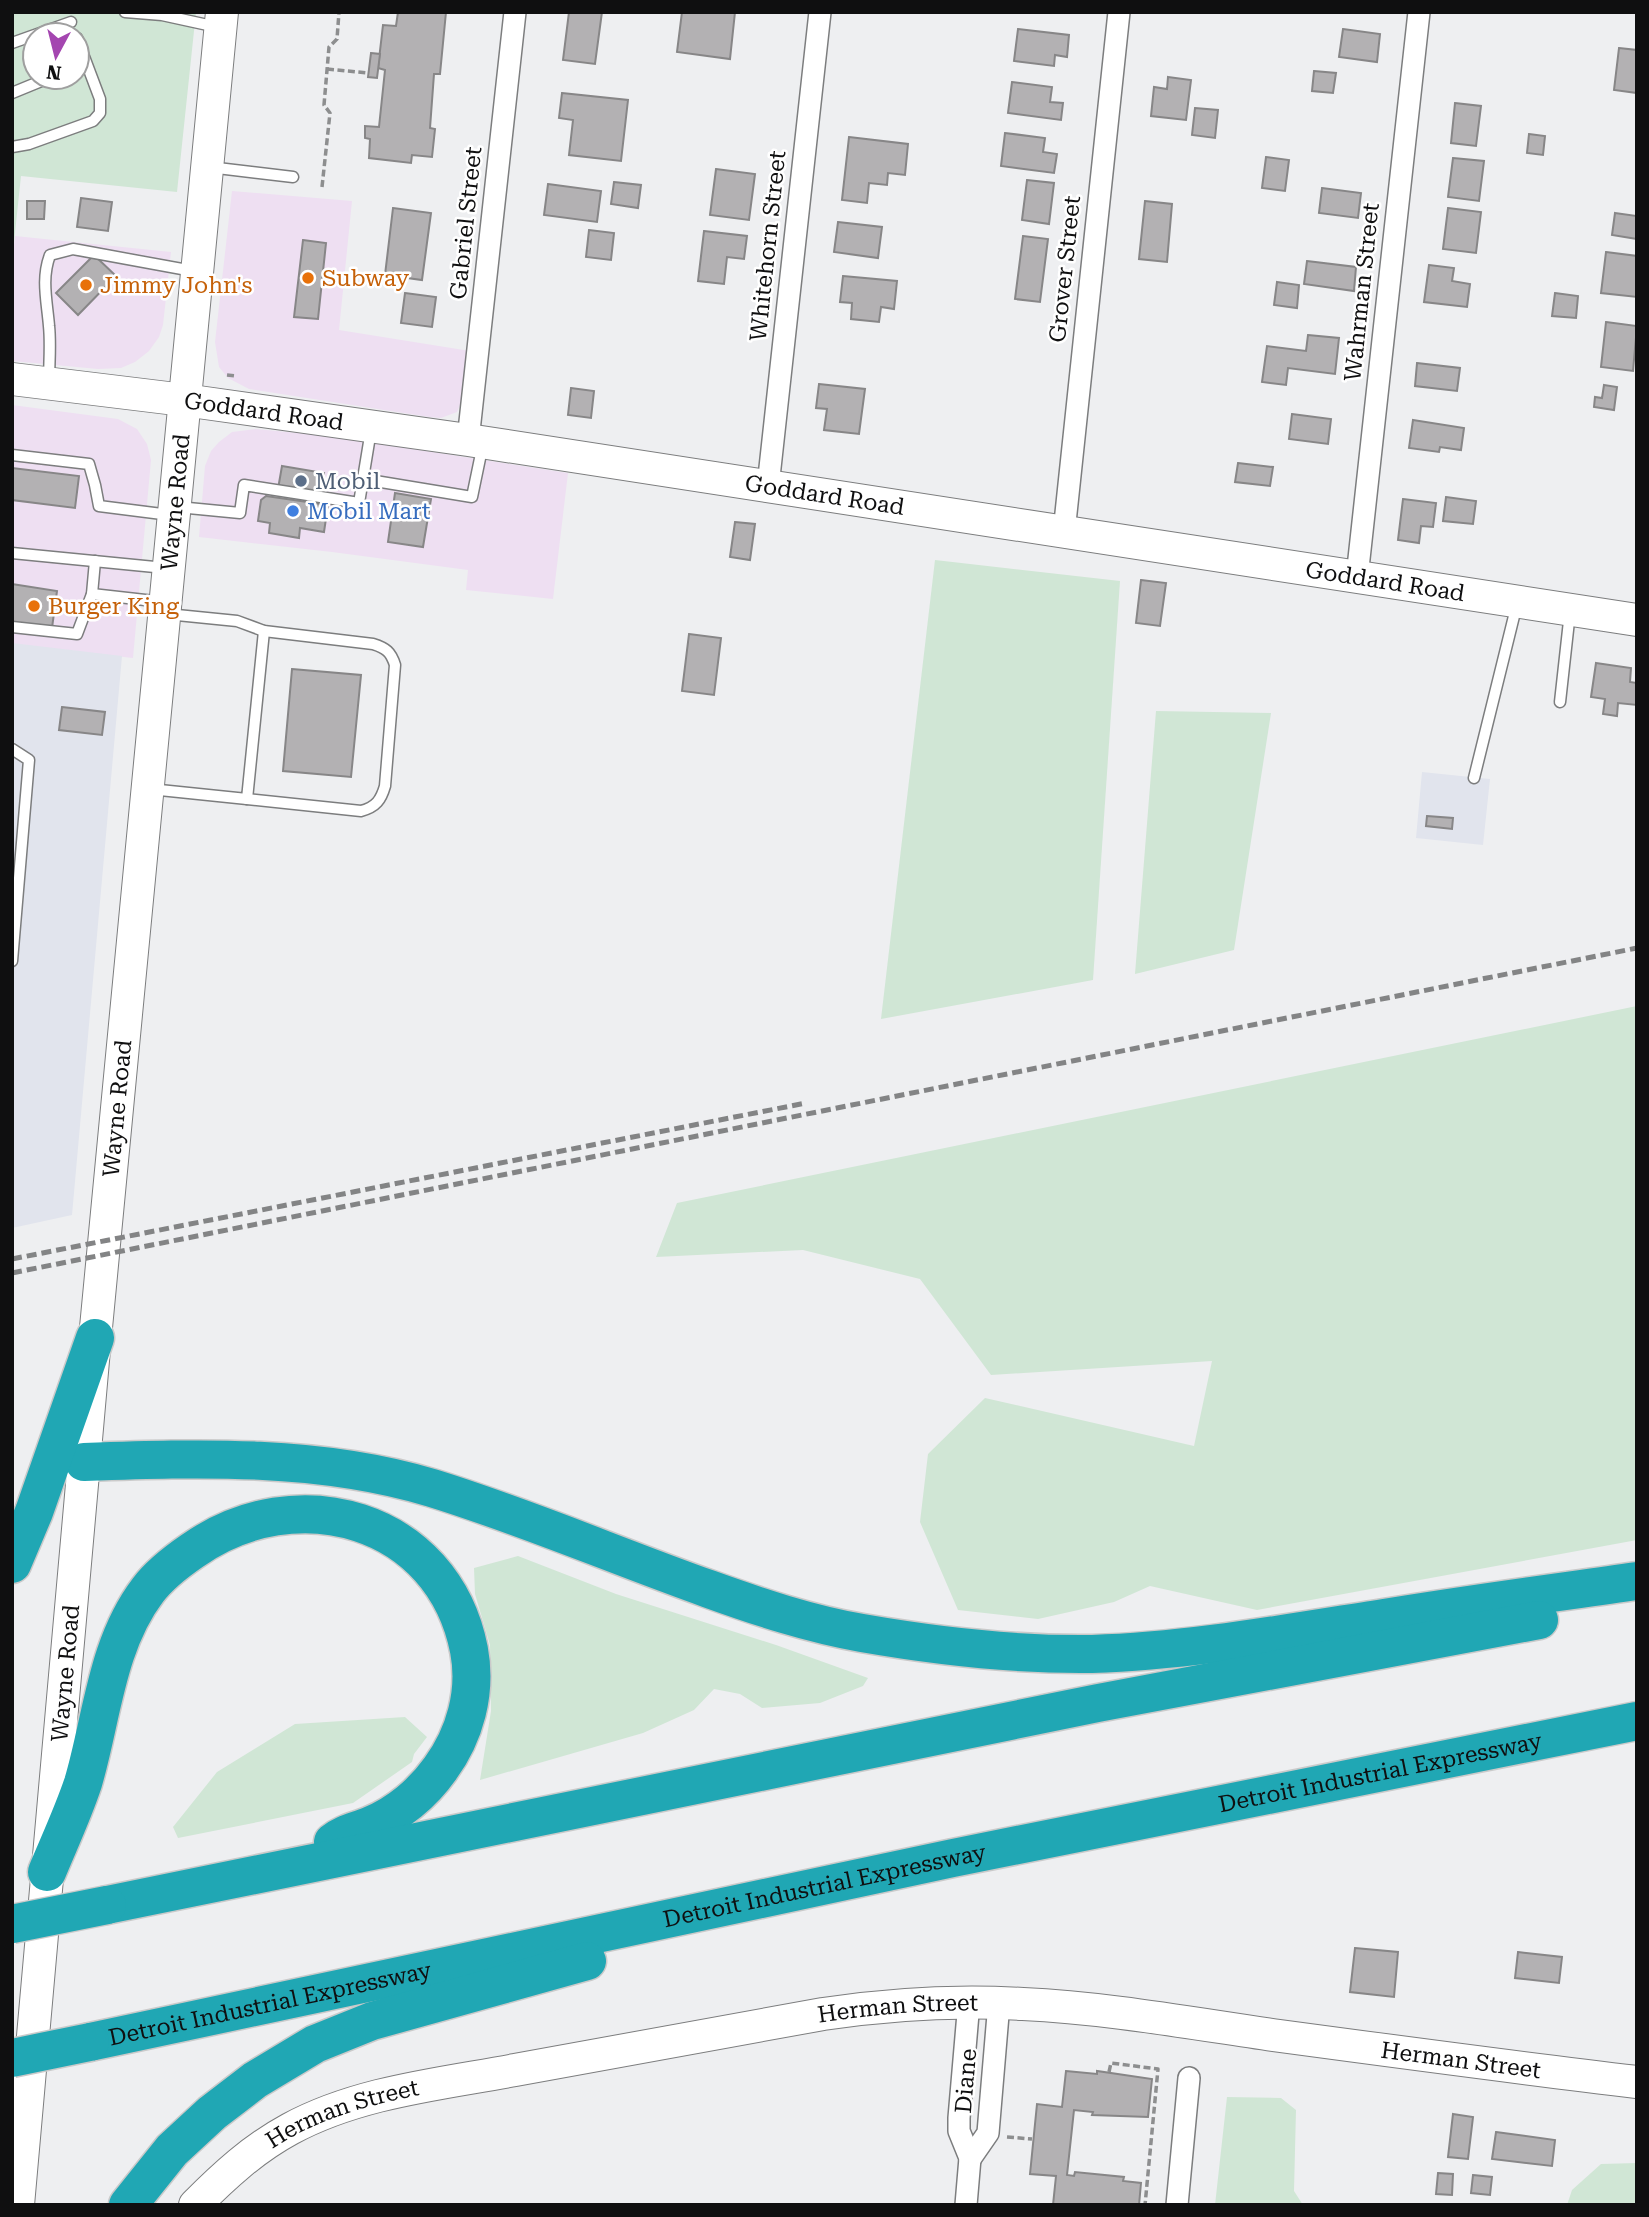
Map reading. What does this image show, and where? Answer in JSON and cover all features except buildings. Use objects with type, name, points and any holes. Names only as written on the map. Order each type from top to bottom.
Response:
[{"type":"highway","points":[[12,1564],[34,1512],[95,1338]]},
{"type":"highway","points":[[84,1462],[264,1460],[321,1465],[379,1475],[431,1488],[791,1617],[857,1632],[931,1644],[1012,1651],[1089,1654],[1233,1642],[1637,1581]]},
{"type":"highway","points":[[47,1872],[82,1784],[118,1647],[131,1616],[149,1589],[167,1569],[225,1531],[248,1521],[274,1515],[299,1514],[355,1521],[384,1532],[413,1552],[428,1565],[449,1592],[460,1614],[472,1663],[466,1720],[454,1748],[439,1771],[423,1790],[400,1808],[373,1824],[341,1836],[310,1862]]},
{"type":"highway","points":[[12,1924],[1084,1706],[1637,1602]]},
{"type":"highway","name":"Detroit Industrial Expressway","points":[[12,2058],[953,1858],[1637,1721]]},
{"type":"highway","points":[[128,2205],[172,2151],[212,2113],[255,2080],[315,2043],[372,2021],[620,1952],[831,1905],[953,1858]]},
{"type":"main road","name":"Wayne Road","points":[[18,2205],[95,1338],[221,20]]},
{"type":"main road","name":"Goddard Road","points":[[12,379],[184,400],[476,442],[1570,612],[1637,620]]},
{"type":"main road","name":"Herman Street","points":[[195,2205],[228,2172],[262,2146],[311,2119],[369,2099],[452,2081],[877,2006],[984,2003],[1070,2008],[1637,2082]]},
{"type":"street","name":"Gabriel Street","points":[[476,442],[515,12]]},
{"type":"street","name":"Whitehorn Street","points":[[768,486],[820,12]]},
{"type":"street","name":"Grover Street","points":[[1064,532],[1119,12]]},
{"type":"street","name":"Wahrman Street","points":[[1357,577],[1419,12]]},
{"type":"street","name":"Diane","points":[[965,2205],[970,2159],[959,2131],[959,2118],[984,2003]]},
{"type":"street","name":"Diane","points":[[970,2159],[988,2133],[984,2003]]},
{"type":"street","points":[[1177,2205],[1189,2078]]},
{"type":"lane","points":[[125,12],[221,20]]},
{"type":"lane","points":[[12,43],[69,17]]},
{"type":"lane","points":[[12,147],[29,144],[93,121],[100,113],[100,99],[91,82]]},
{"type":"lane","points":[[207,167],[293,177]]},
{"type":"lane","points":[[49,384],[49,327],[44,294],[46,265],[50,255],[74,249],[196,272]]},
{"type":"lane","points":[[12,456],[89,464],[99,506],[240,513],[244,485],[359,503],[371,427]]},
{"type":"lane","points":[[363,479],[472,497],[476,442]]},
{"type":"lane","points":[[12,553],[168,568]]},
{"type":"lane","points":[[12,627],[77,634],[92,594],[95,561]]},
{"type":"lane","points":[[92,594],[237,621],[264,631],[373,644],[384,647],[392,654],[395,665],[385,786],[381,799],[371,808],[361,811],[147,788]]},
{"type":"lane","points":[[1474,778],[1517,603]]},
{"type":"lane","points":[[1560,702],[1570,612]]},
{"type":"lane","points":[[247,799],[264,631]]},
{"type":"lane","points":[[12,749],[29,760],[12,961]]},
{"type":"path","points":[[322,187],[330,113],[324,104],[329,47],[337,39],[339,12]]},
{"type":"path","points":[[327,69],[369,73]]},
{"type":"path","points":[[227,375],[236,376]]},
{"type":"path","points":[[1110,2072],[1111,2063],[1158,2069],[1145,2205]]},
{"type":"path","points":[[995,2135],[1032,2139]]},
{"type":"shaded area","points":[[232,191],[352,201],[339,330],[470,351],[462,400],[457,412],[441,418],[429,417],[249,389],[228,378],[219,367],[215,342]]},
{"type":"shaded area","points":[[15,236],[171,252],[163,325],[159,337],[149,351],[135,362],[121,368],[98,369],[12,361],[12,261]]},
{"type":"shaded area","points":[[12,405],[118,419],[137,429],[147,444],[151,460],[133,658],[12,645]]},
{"type":"shaded area","points":[[256,429],[329,436],[568,473],[553,599],[466,590],[468,570],[199,537],[205,466],[211,451],[232,432]]},
{"type":"shaded area","points":[[12,643],[122,656],[72,1215],[12,1228]]},
{"type":"shaded area","points":[[1422,772],[1490,779],[1483,845],[1416,838]]},
{"type":"green space","points":[[12,12],[196,12],[177,192],[21,176],[12,261]]},
{"type":"green space","points":[[935,560],[1120,581],[1093,980],[881,1019]]},
{"type":"green space","points":[[1156,711],[1271,713],[1234,950],[1135,974]]},
{"type":"green space","points":[[1637,1006],[1637,1540],[1257,1610],[1150,1586],[1114,1602],[1038,1619],[958,1610],[920,1522],[928,1454],[985,1398],[1194,1446],[1212,1361],[991,1375],[920,1279],[803,1250],[656,1257],[677,1203]]},
{"type":"green space","points":[[518,1556],[616,1594],[776,1645],[868,1678],[863,1686],[820,1703],[762,1708],[740,1694],[714,1689],[694,1710],[643,1733],[480,1780],[491,1711],[490,1645],[475,1594],[474,1568]]},
{"type":"green space","points":[[405,1717],[427,1737],[414,1754],[412,1762],[353,1803],[178,1838],[173,1827],[217,1772],[295,1724]]},
{"type":"green space","points":[[1227,2097],[1281,2098],[1296,2110],[1294,2191],[1303,2205],[1215,2205]]},
{"type":"green space","points":[[1637,2163],[1637,2205],[1567,2205],[1572,2190],[1601,2164]]},
{"type":"railway","points":[[12,1273],[1637,948]]},
{"type":"railway","points":[[12,1259],[806,1103]]},
{"type":"place","name":"Subway","points":[[308,278]]},
{"type":"place","name":"Jimmy John's","points":[[86,285]]},
{"type":"place","name":"Mobil","points":[[301,481]]},
{"type":"place","name":"Mobil Mart","points":[[293,511]]},
{"type":"place","name":"Burger King","points":[[34,606]]}]
